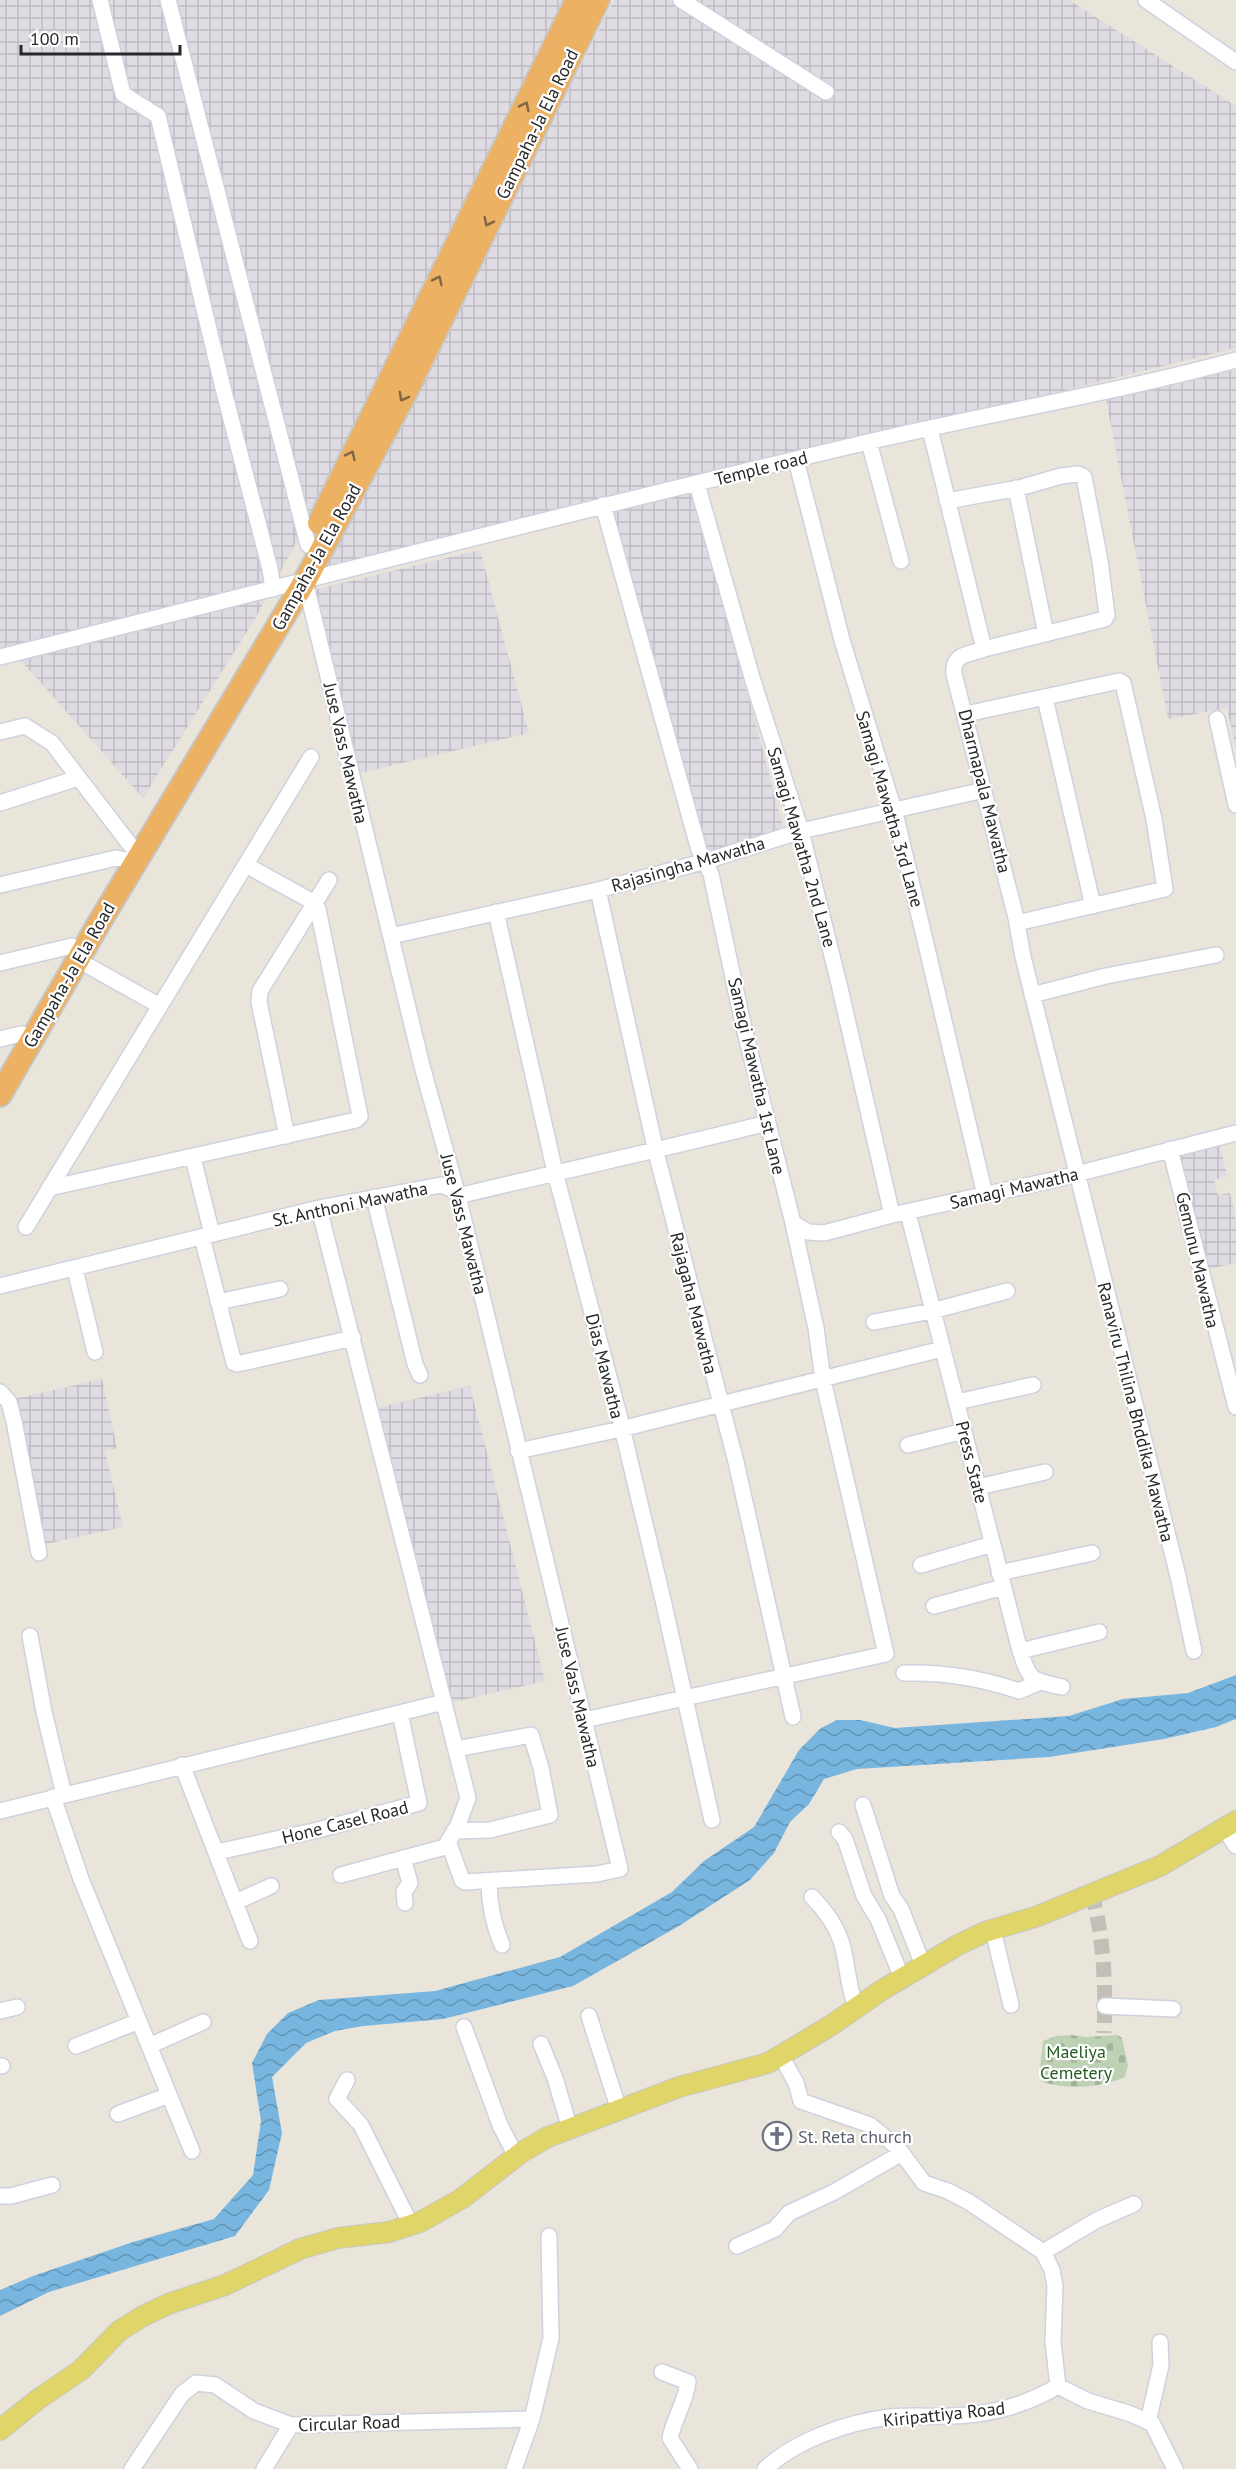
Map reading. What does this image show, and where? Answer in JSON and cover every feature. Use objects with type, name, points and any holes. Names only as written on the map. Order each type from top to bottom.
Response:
[{"type":"highway","name":"Gampaha-Ja Ela Road","points":[[288,585],[577,0]]},
{"type":"highway","name":"Gampaha-Ja Ela Road","points":[[0,1071],[18,1036],[75,953],[288,585],[406,392],[598,0]]},
{"type":"highway","name":"Gampaha-Ja Ela Road","points":[[0,1095],[18,1036]]},
{"type":"main road","points":[[0,2430],[37,2400],[81,2370],[119,2331],[143,2316],[168,2304],[225,2285],[300,2249],[338,2238],[389,2232],[442,2211],[516,2156],[548,2137],[679,2087],[768,2063],[958,1945],[993,1930],[1038,1916],[1160,1866],[1230,1824]]},
{"type":"street","name":"Juse Vass Mawatha","points":[[100,0],[123,94],[158,116],[223,387],[270,569],[288,585],[391,936],[422,1066],[458,1196],[620,1869],[597,1874],[489,1881]]},
{"type":"street","points":[[168,0],[308,545]]},
{"type":"street","points":[[681,0],[826,92]]},
{"type":"street","points":[[1146,0],[1236,63]]},
{"type":"street","name":"Temple road","points":[[0,657],[603,505],[869,442],[1173,376],[1236,360]]},
{"type":"street","points":[[930,429],[947,501],[984,649],[1105,619],[1107,615],[1084,477],[1078,474],[1061,476],[1016,488],[947,501]]},
{"type":"street","points":[[869,442],[901,561]]},
{"type":"street","name":"Samagi Mawatha 3rd Lane","points":[[796,460],[842,640],[869,736],[893,808],[986,1195]]},
{"type":"street","name":"Samagi Mawatha 2nd Lane","points":[[697,484],[753,681],[801,831],[892,1215]]},
{"type":"street","points":[[1016,488],[1046,634]]},
{"type":"street","name":"Samagi Mawatha 1st Lane","points":[[603,505],[699,850],[711,874],[767,1123],[793,1223],[816,1328],[823,1380],[886,1654],[783,1676]]},
{"type":"street","name":"Dharmapala Mawatha","points":[[984,649],[964,656],[954,665],[1032,994],[1078,1173]]},
{"type":"street","points":[[966,714],[1119,681],[1123,683],[1154,819],[1165,889],[1017,923]]},
{"type":"street","points":[[1045,698],[1093,906]]},
{"type":"street","points":[[1217,719],[1236,805]]},
{"type":"street","points":[[0,732],[25,726],[51,743],[133,855],[75,866],[0,885]]},
{"type":"street","points":[[26,1227],[311,758]]},
{"type":"street","points":[[0,803],[78,778]]},
{"type":"street","name":"Rajasingha Mawatha","points":[[391,936],[598,890],[706,861],[801,831],[893,808],[984,790]]},
{"type":"street","points":[[49,1188],[193,1158],[356,1120],[360,1116],[318,909],[314,902],[246,865]]},
{"type":"street","points":[[287,1136],[259,1002],[260,991],[329,880]]},
{"type":"street","name":"Rajagaha Mawatha","points":[[598,890],[607,939],[656,1152],[736,1462],[793,1717]]},
{"type":"street","name":"Dias Mawatha","points":[[496,912],[555,1172],[621,1429],[712,1820]]},
{"type":"street","points":[[0,963],[75,953],[160,1006]]},
{"type":"street","points":[[1032,994],[1106,976],[1216,955]]},
{"type":"street","points":[[458,1196],[555,1172],[656,1152],[767,1123]]},
{"type":"street","name":"Samagi Mawatha","points":[[793,1223],[807,1232],[824,1233],[1236,1133]]},
{"type":"street","name":"Gemunu Mawatha","points":[[1170,1149],[1236,1407]]},
{"type":"street","points":[[193,1158],[218,1302],[234,1363],[353,1338]]},
{"type":"street","name":"Ranaviru Thilina Bhddika Mawatha","points":[[1078,1173],[1111,1318],[1178,1576],[1194,1651]]},
{"type":"street","name":"St. Anthoni Mawatha","points":[[0,1286],[319,1208],[374,1197],[441,1185],[454,1190],[458,1196]]},
{"type":"street","points":[[374,1197],[415,1364],[420,1375]]},
{"type":"street","points":[[319,1208],[468,1798],[445,1847],[341,1875]]},
{"type":"street","name":"Press State","points":[[908,1213],[1020,1651],[1028,1675],[1040,1682]]},
{"type":"street","points":[[75,1269],[95,1352]]},
{"type":"street","points":[[218,1302],[280,1289]]},
{"type":"street","points":[[874,1322],[932,1311],[1007,1291]]},
{"type":"street","points":[[518,1451],[621,1429],[942,1349]]},
{"type":"street","points":[[957,1402],[1033,1385]]},
{"type":"street","points":[[0,1392],[9,1402],[14,1421],[39,1553]]},
{"type":"street","points":[[908,1445],[964,1431]]},
{"type":"street","points":[[978,1487],[1045,1473]]},
{"type":"street","points":[[921,1565],[992,1544]]},
{"type":"street","points":[[934,1606],[1001,1580],[1092,1553]]},
{"type":"street","points":[[1020,1651],[1098,1632]]},
{"type":"street","points":[[30,1636],[58,1796],[81,1879],[192,2151]]},
{"type":"street","points":[[904,1673],[938,1672],[1002,1685],[1019,1691],[1040,1682],[1062,1687]]},
{"type":"street","points":[[584,1720],[783,1676]]},
{"type":"street","points":[[0,1811],[444,1701]]},
{"type":"street","name":"Hone Casel Road","points":[[217,1852],[318,1830],[419,1803],[400,1713]]},
{"type":"street","points":[[451,1836],[490,1830],[550,1815],[541,1768],[531,1735],[456,1749]]},
{"type":"street","points":[[182,1766],[250,1941]]},
{"type":"street","points":[[863,1804],[892,1896],[901,1909],[923,1965]]},
{"type":"street","points":[[1230,1824],[1236,1846]]},
{"type":"street","points":[[839,1832],[845,1839],[864,1896],[878,1919],[902,1978]]},
{"type":"street","points":[[451,1836],[462,1880],[465,1882],[489,1881],[489,1900],[495,1928],[502,1945]]},
{"type":"street","points":[[403,1858],[410,1883],[404,1892],[405,1903]]},
{"type":"street","points":[[236,1902],[271,1886]]},
{"type":"street","points":[[812,1897],[829,1916],[841,1942],[850,1992],[856,2007]]},
{"type":"street","points":[[993,1930],[1011,2005]]},
{"type":"street","points":[[0,2011],[17,2007]]},
{"type":"street","points":[[1105,2007],[1173,2009]]},
{"type":"street","points":[[589,2016],[619,2110]]},
{"type":"street","points":[[76,2046],[139,2021]]},
{"type":"street","points":[[149,2046],[203,2022]]},
{"type":"street","points":[[464,2027],[500,2125],[516,2156]]},
{"type":"street","points":[[541,2044],[570,2129]]},
{"type":"street","points":[[781,2056],[796,2083],[801,2101],[870,2125],[902,2153],[924,2183],[948,2191],[969,2202],[1043,2252],[1052,2270],[1055,2286],[1053,2342],[1058,2386],[1088,2401],[1152,2423],[1175,2469]]},
{"type":"street","points":[[347,2080],[337,2098],[361,2125],[411,2225]]},
{"type":"street","points":[[118,2114],[169,2095]]},
{"type":"street","points":[[737,2246],[775,2229],[789,2213],[834,2192],[902,2153]]},
{"type":"street","points":[[0,2196],[11,2196],[52,2185]]},
{"type":"street","points":[[1043,2252],[1097,2220],[1134,2204]]},
{"type":"street","points":[[514,2469],[532,2419],[551,2338],[549,2236]]},
{"type":"street","points":[[1148,2421],[1161,2365],[1160,2342]]},
{"type":"street","points":[[662,2372],[688,2382],[687,2392],[676,2416],[670,2438],[690,2469]]},
{"type":"street","name":"Circular Road","points":[[132,2469],[182,2394],[196,2383],[215,2385],[254,2411],[291,2426],[532,2419]]},
{"type":"street","name":"Kiripattiya Road","points":[[765,2469],[808,2439],[833,2431],[887,2417],[985,2413],[1033,2401],[1058,2386]]},
{"type":"street","points":[[264,2469],[291,2426]]},
{"type":"shaded area","points":[[0,0],[567,0],[305,526],[256,617],[143,798],[9,647],[0,649]]},
{"type":"shaded area","points":[[614,0],[1069,0],[1236,106],[1236,348],[338,570],[324,564],[357,508]]},
{"type":"shaded area","points":[[1236,369],[1236,750],[1227,708],[1168,719],[1106,400]]},
{"type":"shaded area","points":[[693,488],[785,834],[702,856],[606,510]]},
{"type":"shaded area","points":[[480,550],[529,733],[360,773],[313,590]]},
{"type":"shaded area","points":[[1220,1144],[1227,1176],[1214,1180],[1218,1195],[1230,1193],[1236,1221],[1236,1263],[1204,1270],[1176,1155]]},
{"type":"shaded area","points":[[102,1379],[117,1448],[105,1451],[123,1527],[42,1545],[10,1400]]},
{"type":"shaded area","points":[[470,1386],[545,1681],[450,1703],[376,1408]]},
{"type":"green space","name":"Maeliya Cemetery","points":[[1118,2035],[1122,2038],[1128,2065],[1125,2077],[1105,2084],[1084,2087],[1043,2082],[1040,2068],[1043,2041],[1056,2036],[1086,2037]]},
{"type":"water","points":[[1236,1675],[1236,1719],[1216,1727],[1164,1739],[1049,1757],[857,1769],[824,1779],[809,1804],[790,1822],[774,1853],[750,1880],[679,1926],[573,1986],[443,2019],[363,2026],[335,2031],[306,2043],[272,2077],[282,2133],[269,2190],[235,2236],[49,2292],[0,2316],[0,2290],[33,2276],[133,2242],[214,2219],[253,2175],[261,2121],[252,2063],[267,2034],[288,2013],[319,2000],[435,1991],[560,1957],[672,1892],[704,1861],[754,1827],[799,1750],[821,1728],[837,1720],[860,1720],[895,1728],[1069,1716],[1123,1699],[1188,1693]]},
{"type":"tunnel","points":[[1092,1894],[1103,1963],[1104,2033]]},
{"type":"place","name":"St. Reta church","points":[[777,2136]]}]
